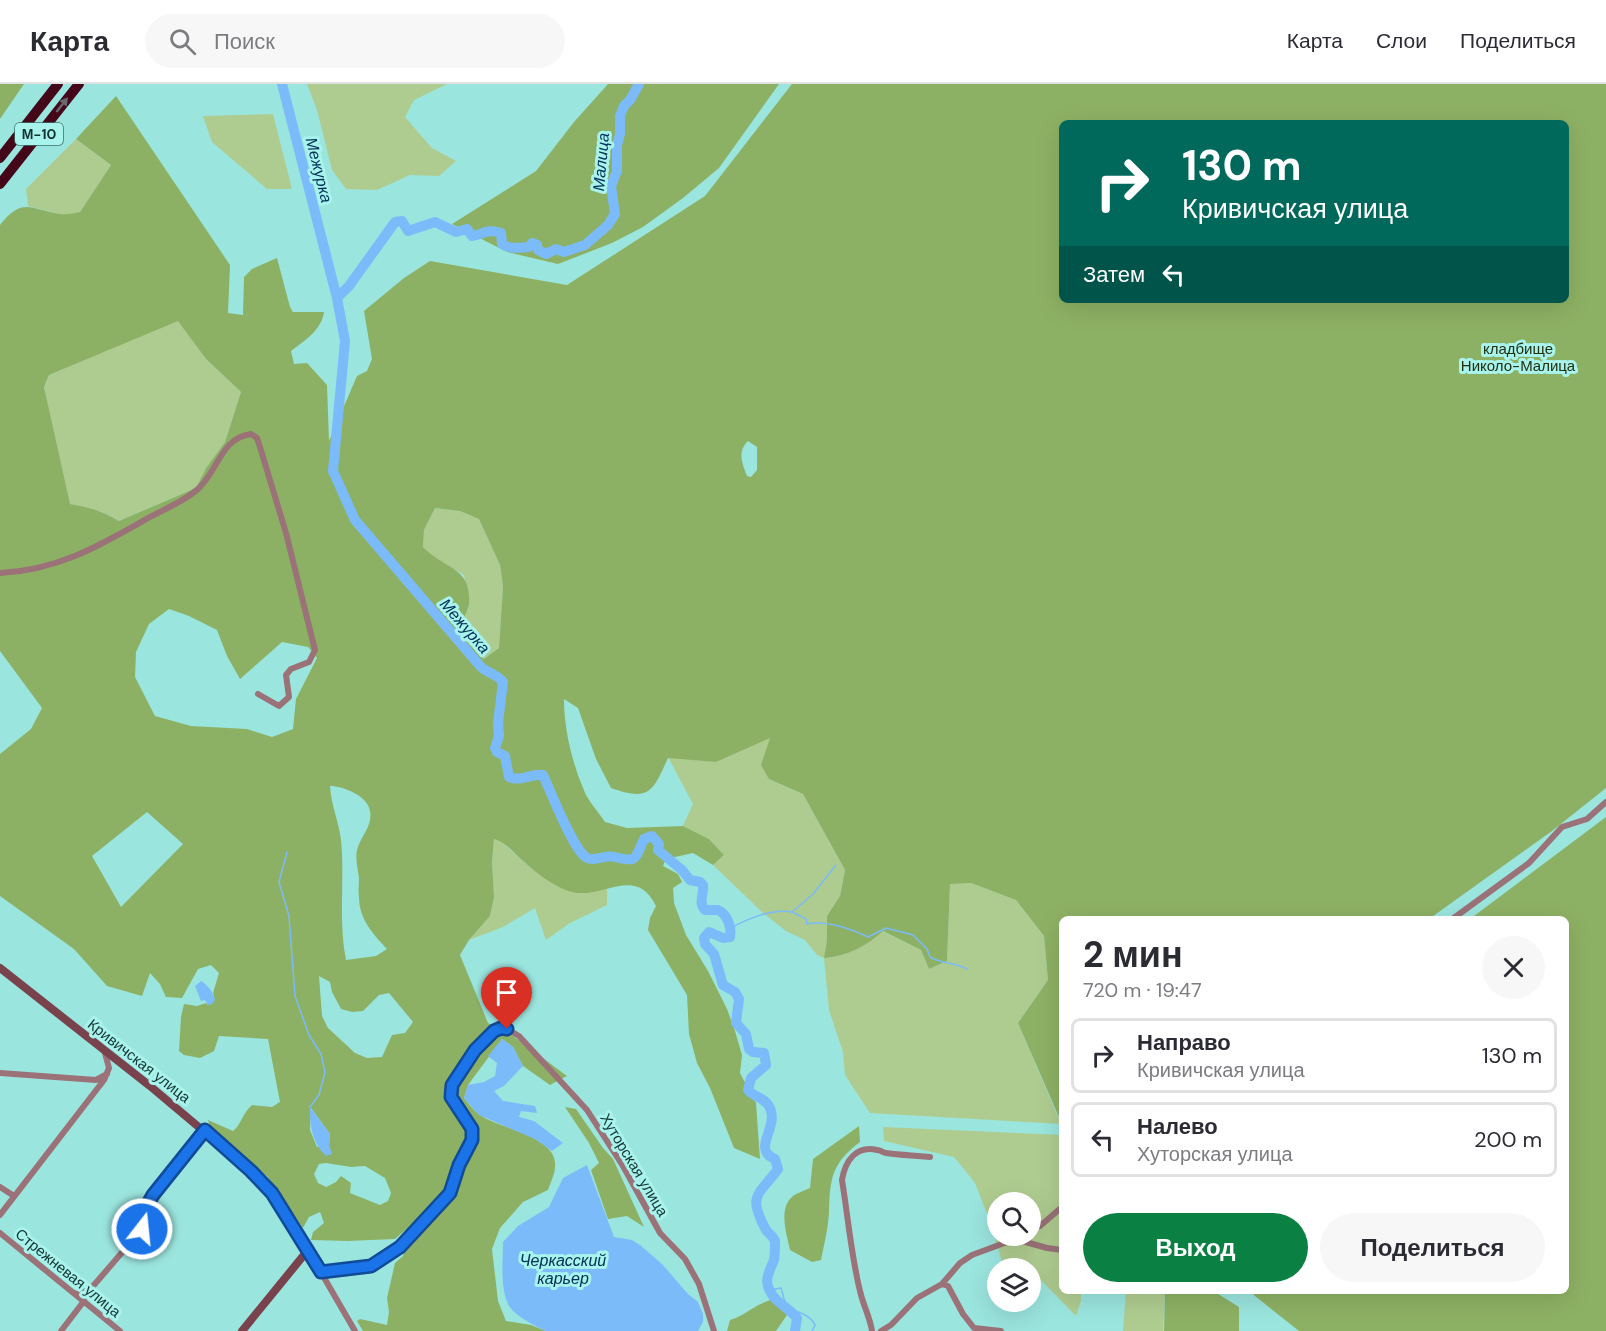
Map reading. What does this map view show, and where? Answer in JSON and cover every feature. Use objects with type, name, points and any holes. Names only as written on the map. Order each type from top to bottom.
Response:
[{"type":"highway","name":"М-10","points":[[0,158],[58,84]]},
{"type":"highway","name":"М-10","points":[[0,184],[79,84]]},
{"type":"street","points":[[0,573],[23,572],[52,566],[90,551],[200,487],[214,469],[229,442],[251,434],[257,438],[286,533],[315,650],[309,662],[291,669],[286,675],[289,697],[279,706],[258,694]]},
{"type":"street","points":[[1456,916],[1529,863],[1562,827],[1587,819],[1606,802]]},
{"type":"street","name":"Кривичская улица","points":[[0,968],[205,1130],[265,1184],[287,1215],[355,1331]]},
{"type":"street","name":"Хуторская улица","points":[[321,1272],[371,1266],[400,1247],[450,1193],[459,1165],[472,1140],[472,1129],[451,1097],[452,1085],[475,1050],[494,1031],[501,1028],[513,1030],[587,1110],[623,1166],[660,1233],[685,1258],[699,1284],[714,1331]]},
{"type":"street","points":[[0,1215],[102,1083],[107,1074],[108,1061],[105,1052]]},
{"type":"street","points":[[0,1074],[96,1080],[107,1074]]},
{"type":"street","points":[[75,1294],[86,1291],[94,1285],[142,1229],[148,1204],[153,1195],[205,1130]]},
{"type":"street","points":[[872,1331],[871,1321],[860,1294],[842,1180],[844,1170],[852,1156],[858,1152],[878,1150],[886,1153],[930,1157]]},
{"type":"street","points":[[0,1187],[14,1196]]},
{"type":"street","points":[[1041,1225],[1059,1210]]},
{"type":"street","name":"Стрежневая улица","points":[[0,1233],[120,1331]]},
{"type":"street","points":[[881,1331],[891,1325],[917,1298],[942,1284],[960,1263],[972,1255],[996,1246]]},
{"type":"street","points":[[1041,1246],[1059,1250]]},
{"type":"street","points":[[242,1331],[308,1250]]},
{"type":"street","points":[[942,1284],[948,1286],[963,1314],[974,1328],[1001,1331]]},
{"type":"street","points":[[61,1331],[84,1301]]},
{"type":"green space","points":[[0,84],[24,84],[0,119]]},
{"type":"green space","points":[[307,84],[447,84],[414,100],[405,117],[432,148],[456,161],[439,176],[410,175],[377,190],[346,189],[332,170],[317,110]]},
{"type":"green space","points":[[608,84],[779,84],[719,168],[643,227],[612,243],[558,264],[507,252],[452,224],[536,171],[574,122]]},
{"type":"green space","name":"кладбище Николо-Малица","points":[[792,84],[1606,84],[1606,788],[1552,831],[1433,916],[1059,916],[1059,1117],[1018,1023],[1048,980],[1044,936],[1016,900],[971,883],[950,884],[947,961],[929,969],[921,950],[883,931],[856,950],[824,958],[827,916],[840,896],[845,870],[803,794],[769,779],[761,765],[770,738],[716,762],[668,758],[654,786],[648,791],[634,794],[611,788],[596,759],[578,708],[564,699],[570,748],[577,772],[586,795],[605,822],[627,828],[683,826],[709,839],[724,855],[713,865],[693,853],[666,859],[663,866],[678,874],[682,882],[673,888],[674,903],[686,935],[708,971],[735,1031],[742,1055],[740,1073],[756,1103],[760,1159],[734,1148],[710,1088],[697,1063],[689,1034],[687,995],[648,930],[650,918],[656,906],[648,894],[631,885],[589,893],[571,892],[542,876],[506,845],[494,839],[492,862],[494,897],[490,916],[469,940],[460,955],[488,1023],[513,1036],[567,1076],[550,1085],[523,1066],[513,1047],[502,1039],[468,1085],[464,1098],[480,1115],[536,1139],[552,1154],[555,1170],[548,1190],[523,1202],[500,1228],[492,1249],[498,1301],[506,1321],[531,1325],[546,1331],[363,1331],[357,1321],[360,1319],[387,1325],[389,1312],[387,1298],[395,1263],[434,1216],[430,1208],[395,1239],[311,1240],[313,1232],[324,1223],[320,1212],[309,1217],[303,1228],[268,1177],[210,1127],[208,1120],[233,1131],[252,1105],[272,1107],[280,1102],[268,1039],[219,1036],[214,1051],[200,1058],[184,1055],[179,1051],[184,1004],[197,1006],[206,1003],[208,1005],[214,996],[219,973],[211,965],[198,969],[182,998],[166,997],[160,984],[150,973],[142,996],[107,986],[74,949],[0,896],[0,754],[31,729],[42,708],[0,651],[0,225],[15,210],[21,208],[28,207],[62,214],[80,212],[111,165],[76,139],[116,96],[230,265],[228,313],[243,315],[244,277],[252,269],[277,258],[293,312],[324,312],[316,330],[291,351],[294,364],[307,363],[327,385],[329,441],[357,376],[367,371],[372,359],[364,311],[404,278],[430,261],[567,285],[705,196]],"holes":[[[178,321],[206,359],[241,392],[225,442],[206,468],[196,488],[119,521],[95,510],[70,504],[44,387],[49,375]],[[748,441],[757,447],[757,470],[751,477],[747,476],[742,458],[742,449]],[[435,508],[460,511],[479,519],[500,565],[503,586],[499,648],[484,659],[461,636],[463,620],[469,605],[466,583],[455,570],[423,547],[424,530]],[[169,609],[217,630],[227,656],[240,679],[282,642],[308,647],[317,658],[296,699],[293,729],[272,737],[247,729],[191,726],[155,716],[135,677],[136,652],[149,624]],[[330,786],[360,796],[370,811],[370,822],[356,857],[361,912],[372,932],[387,949],[376,956],[346,960],[342,930],[341,840]],[[147,812],[183,844],[121,907],[92,856]],[[319,976],[330,982],[332,992],[341,1009],[352,1012],[363,1011],[379,995],[389,993],[413,1022],[405,1033],[392,1035],[382,1057],[367,1058],[355,1053],[328,1028],[322,1016]],[[311,1108],[330,1134],[329,1145],[317,1147],[310,1130]],[[319,1164],[365,1166],[385,1178],[391,1193],[388,1201],[380,1205],[350,1193],[351,1183],[341,1176],[336,1182],[326,1187],[318,1183],[314,1174]]]},
{"type":"green space","points":[[273,114],[292,189],[267,189],[212,142],[203,116]]},
{"type":"green space","points":[[76,139],[111,165],[80,212],[63,215],[28,206],[26,189]]},
{"type":"green space","points":[[178,320],[206,359],[241,392],[225,442],[206,468],[196,488],[119,521],[95,510],[69,504],[44,387],[49,375]]},
{"type":"green space","points":[[435,508],[460,511],[479,519],[500,565],[503,586],[499,648],[484,659],[461,636],[463,620],[469,607],[464,575],[432,556],[423,547],[424,530]]},
{"type":"green space","points":[[771,737],[769,779],[803,794],[845,870],[840,896],[827,916],[825,958],[856,950],[882,931],[921,950],[929,969],[947,961],[950,883],[971,883],[1016,900],[1044,936],[1048,980],[1018,1023],[1059,1124],[870,1113],[845,1075],[843,1052],[829,1010],[824,958],[817,955],[805,940],[786,931],[763,913],[713,865],[724,855],[709,839],[683,826],[693,804],[668,757],[716,762]]},
{"type":"green space","points":[[1606,817],[1606,1331],[1299,1331],[1253,1294],[1569,1294],[1569,916],[1474,916]]},
{"type":"green space","points":[[494,839],[501,841],[528,866],[543,876],[579,893],[607,889],[607,905],[570,923],[546,940],[535,908],[503,927],[469,940],[490,916],[494,897],[492,862]]},
{"type":"green space","points":[[565,1107],[576,1109],[613,1159],[644,1227],[627,1216],[608,1219],[591,1170],[599,1163],[589,1143]]},
{"type":"green space","points":[[859,1126],[860,1142],[843,1158],[834,1173],[821,1260],[812,1262],[790,1250],[784,1215],[785,1208],[794,1196],[810,1188],[813,1159]]},
{"type":"green space","points":[[883,1127],[1059,1135],[1059,1294],[1081,1294],[1076,1316],[1041,1280],[1041,1258],[1001,1258],[997,1246],[1041,1246],[1041,1192],[987,1192],[987,1214],[975,1183],[954,1157],[884,1141]]},
{"type":"green space","points":[[1126,1294],[1165,1294],[1163,1331],[1123,1331]]},
{"type":"green space","points":[[1165,1294],[1218,1294],[1239,1307],[1239,1331],[1164,1331]]},
{"type":"green space","points":[[775,1299],[787,1315],[776,1331],[727,1331],[730,1320]]},
{"type":"water","points":[[201,981],[213,994],[215,1000],[212,1004],[208,1005],[205,1000],[201,1001],[195,986]]},
{"type":"water","points":[[502,1039],[513,1047],[523,1066],[504,1086],[494,1091],[503,1101],[535,1106],[537,1113],[521,1111],[519,1117],[534,1121],[563,1143],[552,1151],[535,1139],[479,1115],[464,1098],[468,1085],[484,1082],[495,1076],[497,1063],[488,1056]]},
{"type":"water","points":[[310,1107],[330,1134],[329,1145],[332,1154],[326,1156],[315,1140],[311,1128]]},
{"type":"water","name":"Черкасский карьер","points":[[587,1165],[614,1237],[632,1240],[640,1245],[662,1264],[698,1302],[703,1314],[703,1322],[698,1331],[546,1331],[525,1320],[508,1304],[503,1281],[503,1242],[518,1226],[549,1207],[563,1178]]},
{"type":"waterway","name":"Межурка","points":[[282,84],[337,298],[345,341],[333,471],[355,520],[481,667],[503,682],[498,723],[499,736],[495,748],[497,752],[505,756],[509,777],[519,779],[543,775],[569,833],[581,853],[587,858],[608,856],[628,860],[634,858],[644,839],[652,836],[659,844],[658,850],[682,870],[690,880],[703,885],[702,901],[705,910],[718,910],[728,921],[730,937],[723,938],[709,932],[704,938],[705,944],[714,954],[723,985],[735,992],[739,999],[736,1023],[746,1034],[749,1049],[753,1052],[764,1053],[766,1065],[751,1078],[748,1090],[770,1108],[772,1116],[765,1150],[775,1159],[778,1169],[760,1191],[756,1202],[760,1218],[775,1241],[774,1260],[767,1281],[768,1286],[775,1299],[797,1318],[795,1331]]},
{"type":"waterway","name":"Малица","points":[[337,298],[349,286],[395,222],[402,221],[408,231],[435,222],[456,232],[467,229],[472,236],[488,231],[501,233],[502,244],[505,246],[529,247],[532,243],[546,254],[556,249],[564,252],[585,245],[608,225],[615,214],[611,186],[617,171],[620,116],[639,84]]},
{"type":"waterway","points":[[287,852],[279,882],[289,916],[295,996],[309,1035],[321,1054],[325,1072],[319,1095],[310,1107]]},
{"type":"waterway","points":[[792,912],[813,894],[836,865]]},
{"type":"waterway","points":[[731,928],[760,915],[785,911],[806,919],[807,924],[822,923],[838,926],[868,937],[886,928],[913,935],[927,949],[930,957],[967,969]]},
{"type":"waterway","points":[[770,1290],[781,1288],[786,1306]]},
{"type":"waterway","points":[[791,1310],[811,1319],[815,1325],[812,1331]]},
{"type":"route","points":[[142,1229],[148,1204],[153,1195],[205,1130],[265,1184],[287,1215],[321,1272],[371,1266],[400,1247],[450,1193],[459,1165],[472,1140],[472,1129],[451,1097],[452,1085],[475,1050],[494,1031],[501,1028],[507,1029]]}]
